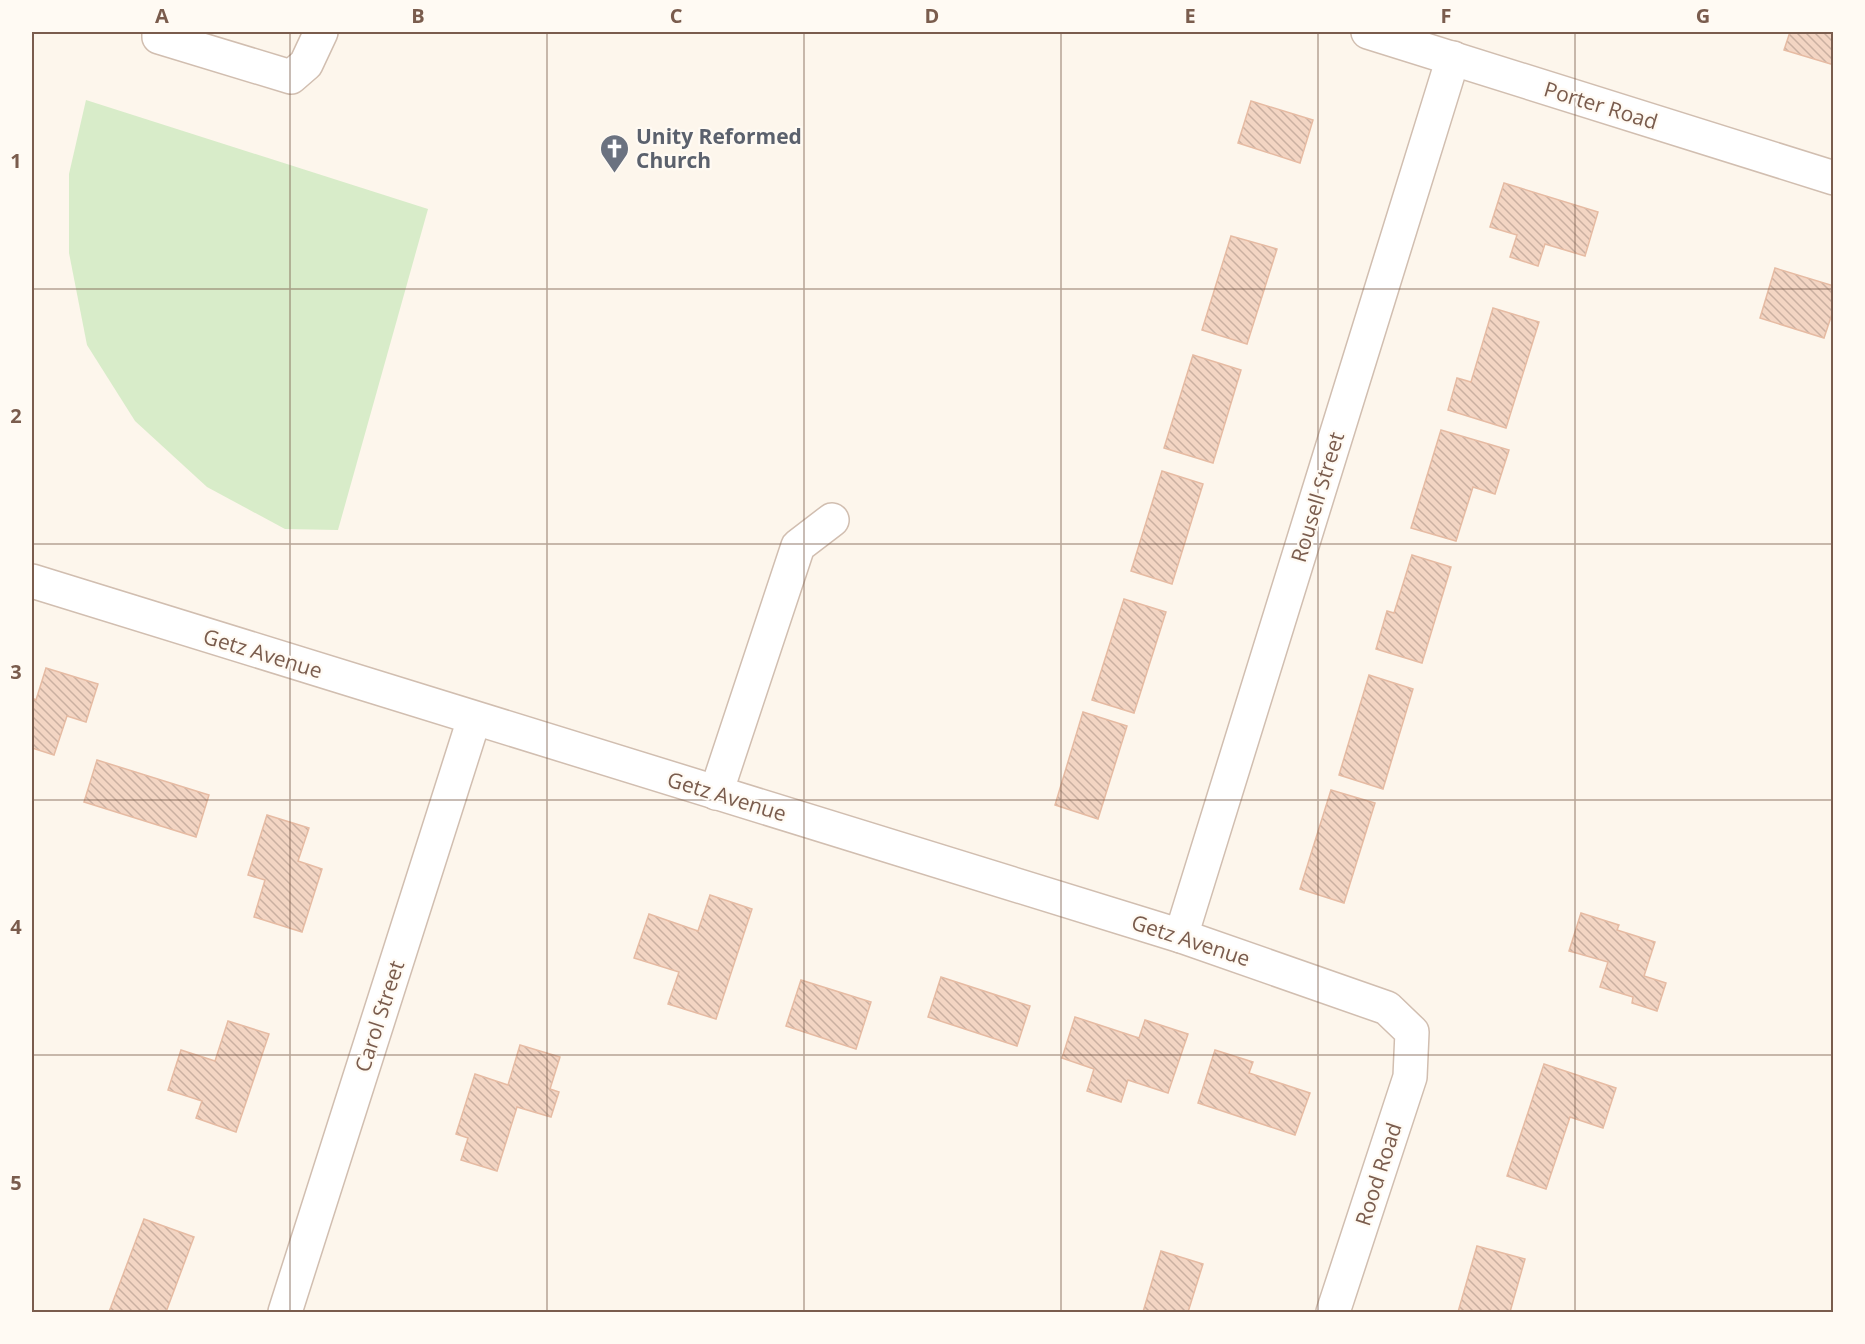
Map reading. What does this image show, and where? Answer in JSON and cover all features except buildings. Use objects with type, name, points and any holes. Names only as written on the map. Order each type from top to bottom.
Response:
[{"type":"street","points":[[159,32],[159,37],[291,77],[306,64],[321,32]]},
{"type":"street","name":"Porter Road","points":[[1368,32],[1833,178]]},
{"type":"street","name":"Rousell Street","points":[[1181,936],[1453,58]]},
{"type":"street","points":[[716,793],[798,546],[832,520]]},
{"type":"street","name":"Getz Avenue","points":[[32,581],[1181,936],[1387,1008],[1412,1032]]},
{"type":"street","name":"Carol Street","points":[[285,1312],[474,719]]},
{"type":"street","name":"Rood Road","points":[[1333,1312],[1410,1077],[1412,1032]]},
{"type":"green space","points":[[86,100],[428,209],[338,530],[285,529],[207,487],[135,421],[87,345],[69,253],[69,174]]},
{"type":"place","name":"Unity Reformed Church","points":[[615,174]]}]
